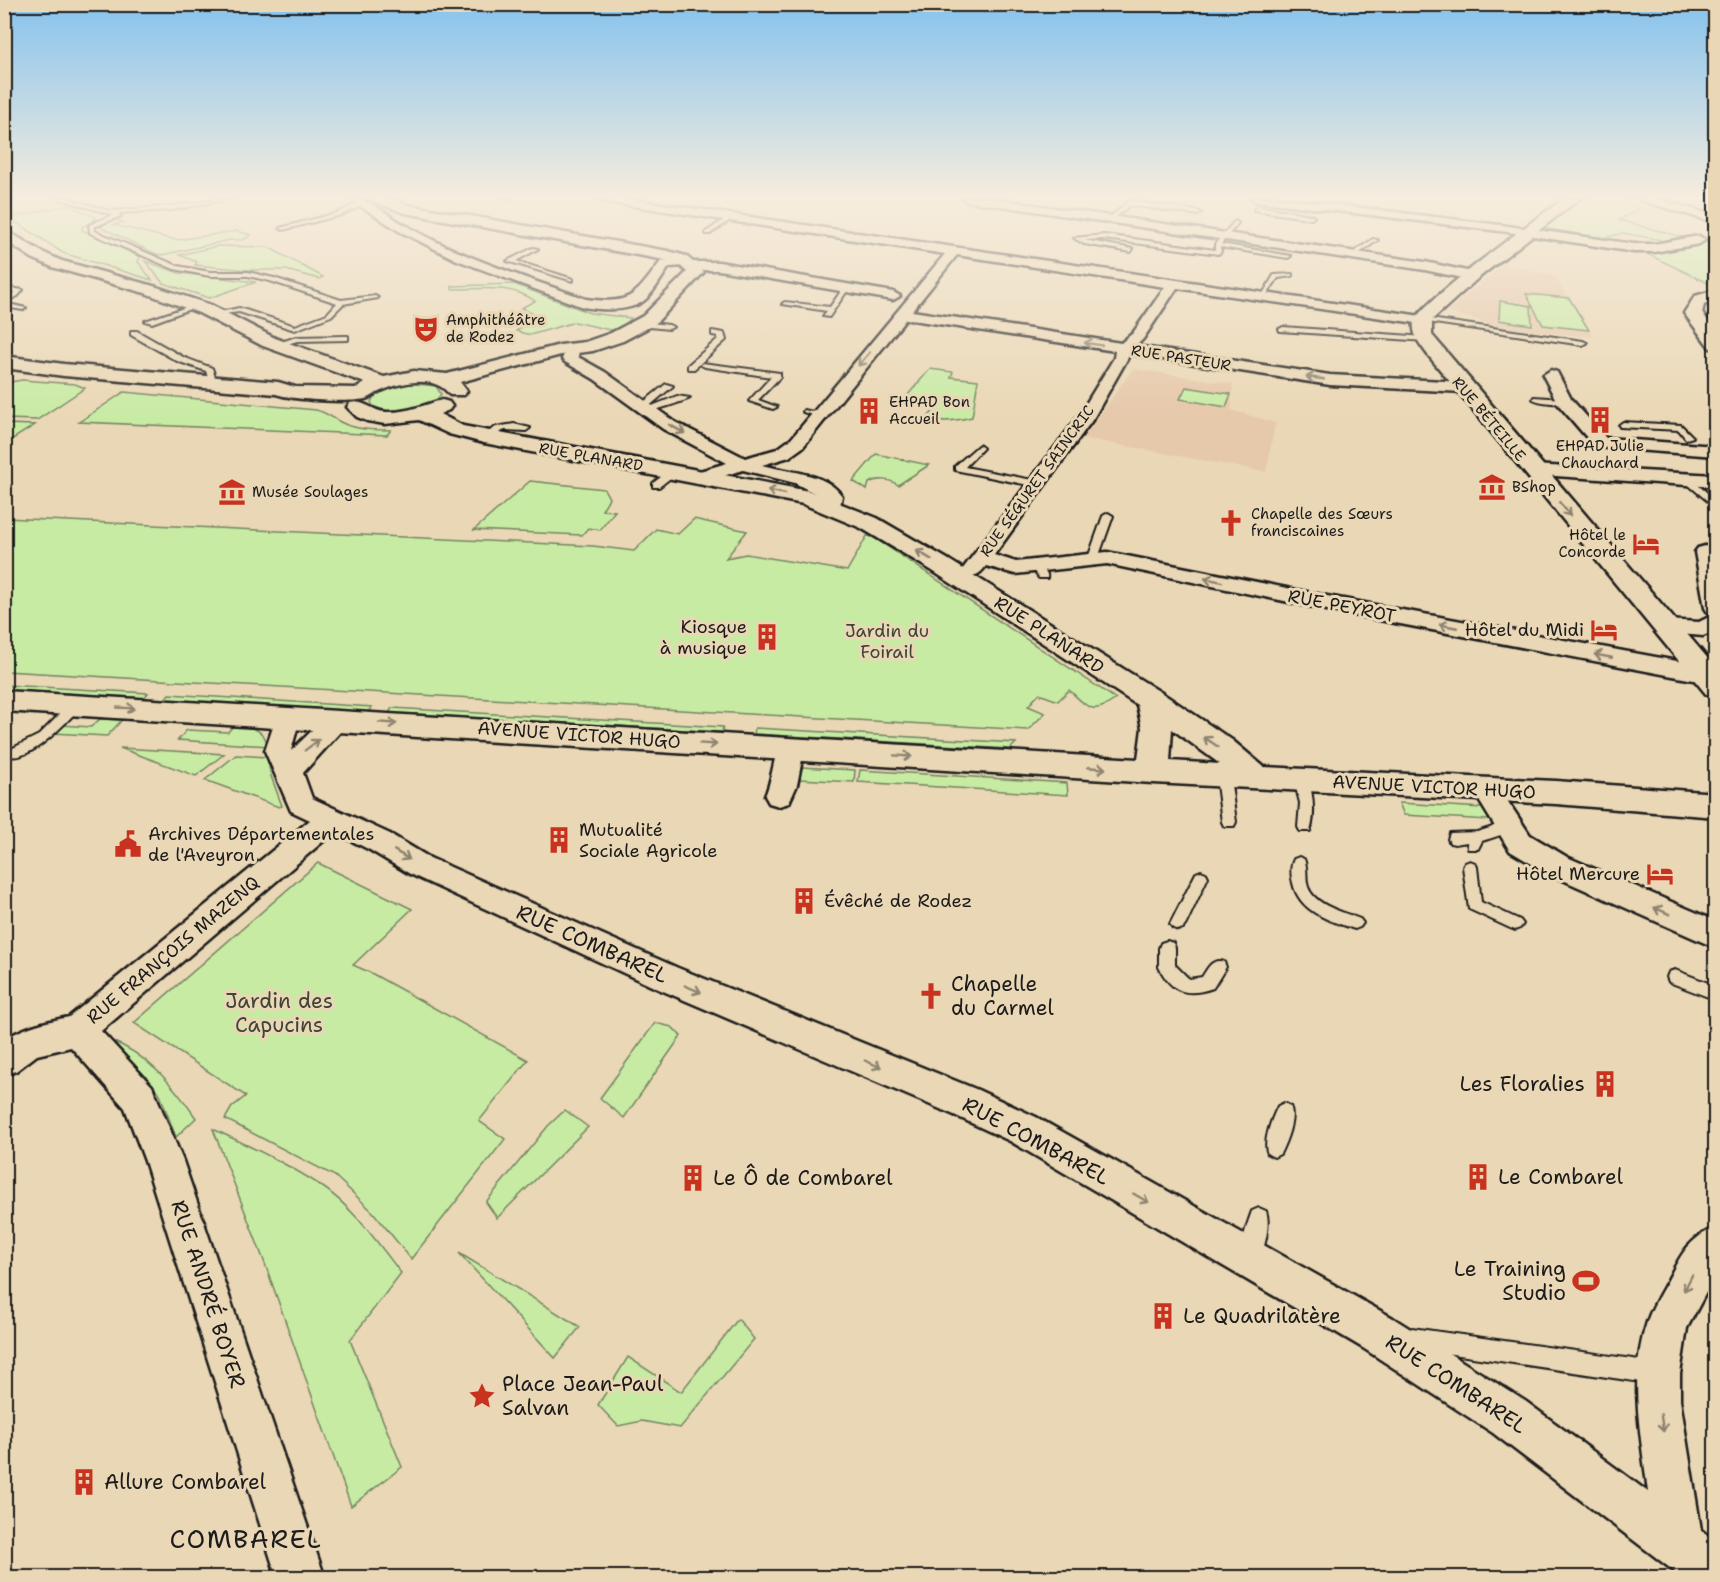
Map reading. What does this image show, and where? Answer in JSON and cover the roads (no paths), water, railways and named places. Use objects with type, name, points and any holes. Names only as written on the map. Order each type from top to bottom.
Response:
[{"type":"main road","points":[[85,272],[151,290],[218,314],[277,345],[383,383]]},
{"type":"main road","points":[[4,374],[52,376],[287,397],[359,400],[383,383],[417,377],[451,385],[617,337],[642,324],[662,308],[696,272]]},
{"type":"main road","points":[[1425,330],[1477,272]]},
{"type":"main road","points":[[1714,295],[1700,298],[1695,304],[1693,313],[1716,344]]},
{"type":"main road","name":"RUE BÉTEILLE","points":[[1425,330],[1462,387],[1710,680]]},
{"type":"main road","points":[[4,362],[64,370],[278,388],[314,388],[332,384],[342,376],[341,368]]},
{"type":"main road","points":[[4,374],[64,370]]},
{"type":"main road","points":[[359,400],[366,414],[386,418],[423,414],[451,401],[451,385]]},
{"type":"main road","points":[[278,388],[293,393],[359,400]]},
{"type":"main road","name":"RUE PLANARD","points":[[423,414],[456,430],[492,432],[665,478],[700,477],[809,498],[832,507],[882,530],[965,581],[1151,700],[1221,748],[1257,778]]},
{"type":"main road","points":[[1151,700],[1157,721],[1153,772]]},
{"type":"main road","name":"AVENUE VICTOR HUGO","points":[[4,701],[338,720],[1223,777],[1485,789],[1716,805]]},
{"type":"street","points":[[499,272],[583,303],[605,306],[626,303],[641,297],[660,272]]},
{"type":"street","points":[[755,272],[846,288],[896,292],[879,315],[886,334]]},
{"type":"street","points":[[700,477],[783,453],[797,443],[813,413],[886,334],[936,272]]},
{"type":"street","points":[[1097,272],[1263,296],[1425,330]]},
{"type":"street","points":[[1448,272],[1472,276]]},
{"type":"street","points":[[916,279],[932,277]]},
{"type":"street","points":[[1123,349],[1138,336],[1174,283]]},
{"type":"street","name":"RUE PASTEUR","points":[[902,314],[1330,380],[1351,378],[1387,384],[1462,387]]},
{"type":"street","points":[[580,348],[570,359],[590,369],[645,409],[743,464],[808,479],[833,496],[832,507]]},
{"type":"street","name":"RUE SÉGURET SAINCRIC","points":[[965,581],[1085,419],[1122,358],[1123,349]]},
{"type":"street","points":[[1551,375],[1564,401],[1601,445],[1706,450]]},
{"type":"street","points":[[1532,470],[1622,471],[1693,484],[1716,481]]},
{"type":"street","points":[[1705,552],[1707,570],[1714,587],[1716,608]]},
{"type":"street","name":"RUE PEYROT","points":[[981,558],[1015,568],[1039,571],[1094,558],[1107,558],[1710,680]]},
{"type":"street","points":[[1665,627],[1703,629],[1716,621]]},
{"type":"street","name":"RUE COMBAREL","points":[[287,718],[278,751],[301,804],[380,842],[420,866],[667,978],[965,1102],[1023,1129],[1378,1333],[1509,1417],[1679,1543],[1716,1574]]},
{"type":"street","points":[[289,772],[303,753],[324,736],[338,720]]},
{"type":"street","points":[[779,796],[784,785],[791,749]]},
{"type":"street","points":[[1485,789],[1520,843],[1557,865],[1716,935]]},
{"type":"street","name":"RUE FRANÇOIS MAZENQ","points":[[4,1060],[28,1042],[78,1030],[331,819]]},
{"type":"street","name":"RUE ANDRÉ BOYER","points":[[78,1030],[139,1098],[164,1161],[301,1578]]},
{"type":"street","points":[[1679,1543],[1659,1401],[1659,1374],[1667,1324],[1698,1262],[1716,1247]]},
{"type":"lane","points":[[202,272],[248,274],[272,279],[341,302],[375,298]]},
{"type":"lane","points":[[545,272],[571,280]]},
{"type":"lane","points":[[1263,296],[1276,276],[1290,275]]},
{"type":"lane","points":[[827,317],[846,288]]},
{"type":"lane","points":[[4,289],[20,290],[9,298]]},
{"type":"lane","points":[[218,314],[239,310],[295,328],[329,315],[341,302]]},
{"type":"lane","points":[[785,304],[831,309]]},
{"type":"lane","points":[[4,305],[23,308]]},
{"type":"lane","points":[[148,321],[195,306]]},
{"type":"lane","points":[[642,324],[669,327]]},
{"type":"lane","points":[[1282,329],[1489,331],[1583,343]]},
{"type":"lane","points":[[134,333],[180,359],[209,370],[213,383]]},
{"type":"lane","points":[[691,367],[722,340],[721,335],[715,333]]},
{"type":"lane","points":[[277,345],[296,339],[345,338]]},
{"type":"lane","points":[[705,365],[777,375],[753,401],[773,406]]},
{"type":"lane","points":[[645,409],[669,386]]},
{"type":"lane","points":[[645,409],[658,408],[669,401],[686,398]]},
{"type":"lane","points":[[1537,399],[1564,401]]},
{"type":"lane","points":[[492,432],[509,425],[526,428]]},
{"type":"lane","points":[[1623,425],[1681,428],[1689,436]]},
{"type":"lane","points":[[979,448],[958,468],[1038,484]]},
{"type":"lane","points":[[1693,484],[1716,491]]},
{"type":"lane","points":[[1693,484],[1716,505]]},
{"type":"lane","points":[[1094,558],[1108,516]]},
{"type":"lane","points":[[14,753],[44,738],[76,705]]},
{"type":"lane","points":[[1223,777],[1228,822]]},
{"type":"lane","points":[[1300,780],[1308,803],[1305,827]]},
{"type":"lane","points":[[1455,839],[1455,837],[1475,841],[1507,824]]},
{"type":"lane","points":[[1299,863],[1298,881],[1309,903],[1355,923]]},
{"type":"lane","points":[[1470,867],[1474,904],[1515,924]]},
{"type":"lane","points":[[1178,924],[1200,877]]},
{"type":"lane","points":[[1167,948],[1167,967],[1186,987],[1207,983],[1218,967]]},
{"type":"lane","points":[[1676,977],[1716,993]]},
{"type":"lane","points":[[1274,1148],[1284,1112]]},
{"type":"lane","points":[[1250,1261],[1259,1218]]},
{"type":"lane","points":[[1378,1333],[1659,1374]]},
{"type":"place","name":"Amphithéâtre de Rodez","points":[[426,329]]},
{"type":"place","name":"EHPAD Bon Accueil","points":[[869,411]]},
{"type":"place","name":"EHPAD Julie Chauchard","points":[[1600,420]]},
{"type":"place","name":"BShop","points":[[1492,487]]},
{"type":"place","name":"Musée Soulages","points":[[232,492]]},
{"type":"place","name":"Chapelle des Sœurs franciscaines","points":[[1231,523]]},
{"type":"place","name":"Hôtel le Concorde","points":[[1646,544]]},
{"type":"place","name":"Hôtel du Midi","points":[[1604,630]]},
{"type":"place","name":"Kiosque à musique","points":[[767,637]]},
{"type":"place","name":"Mutualité Sociale Agricole","points":[[559,840]]},
{"type":"place","name":"Archives Départementales de l'Aveyron","points":[[128,844]]},
{"type":"place","name":"Hôtel Mercure","points":[[1660,874]]},
{"type":"place","name":"Évêché de Rodez","points":[[804,901]]},
{"type":"place","name":"Chapelle du Carmel","points":[[931,996]]},
{"type":"place","name":"Les Floralies","points":[[1605,1084]]},
{"type":"place","name":"Le Combarel","points":[[1478,1177]]},
{"type":"place","name":"Le Ô de Combarel","points":[[693,1178]]},
{"type":"place","name":"Le Training Studio","points":[[1586,1281]]},
{"type":"place","name":"Le Quadrilatère","points":[[1163,1316]]},
{"type":"place","name":"Place Jean-Paul Salvan","points":[[482,1396]]},
{"type":"place","name":"Allure Combarel","points":[[84,1482]]},
{"type":"district","name":"COMBAREL","points":[[246,1538]]},
{"type":"park label","name":"Jardin du Foirail","points":[[887,641]]},
{"type":"park label","name":"Jardin des Capucins","points":[[279,1013]]}]
